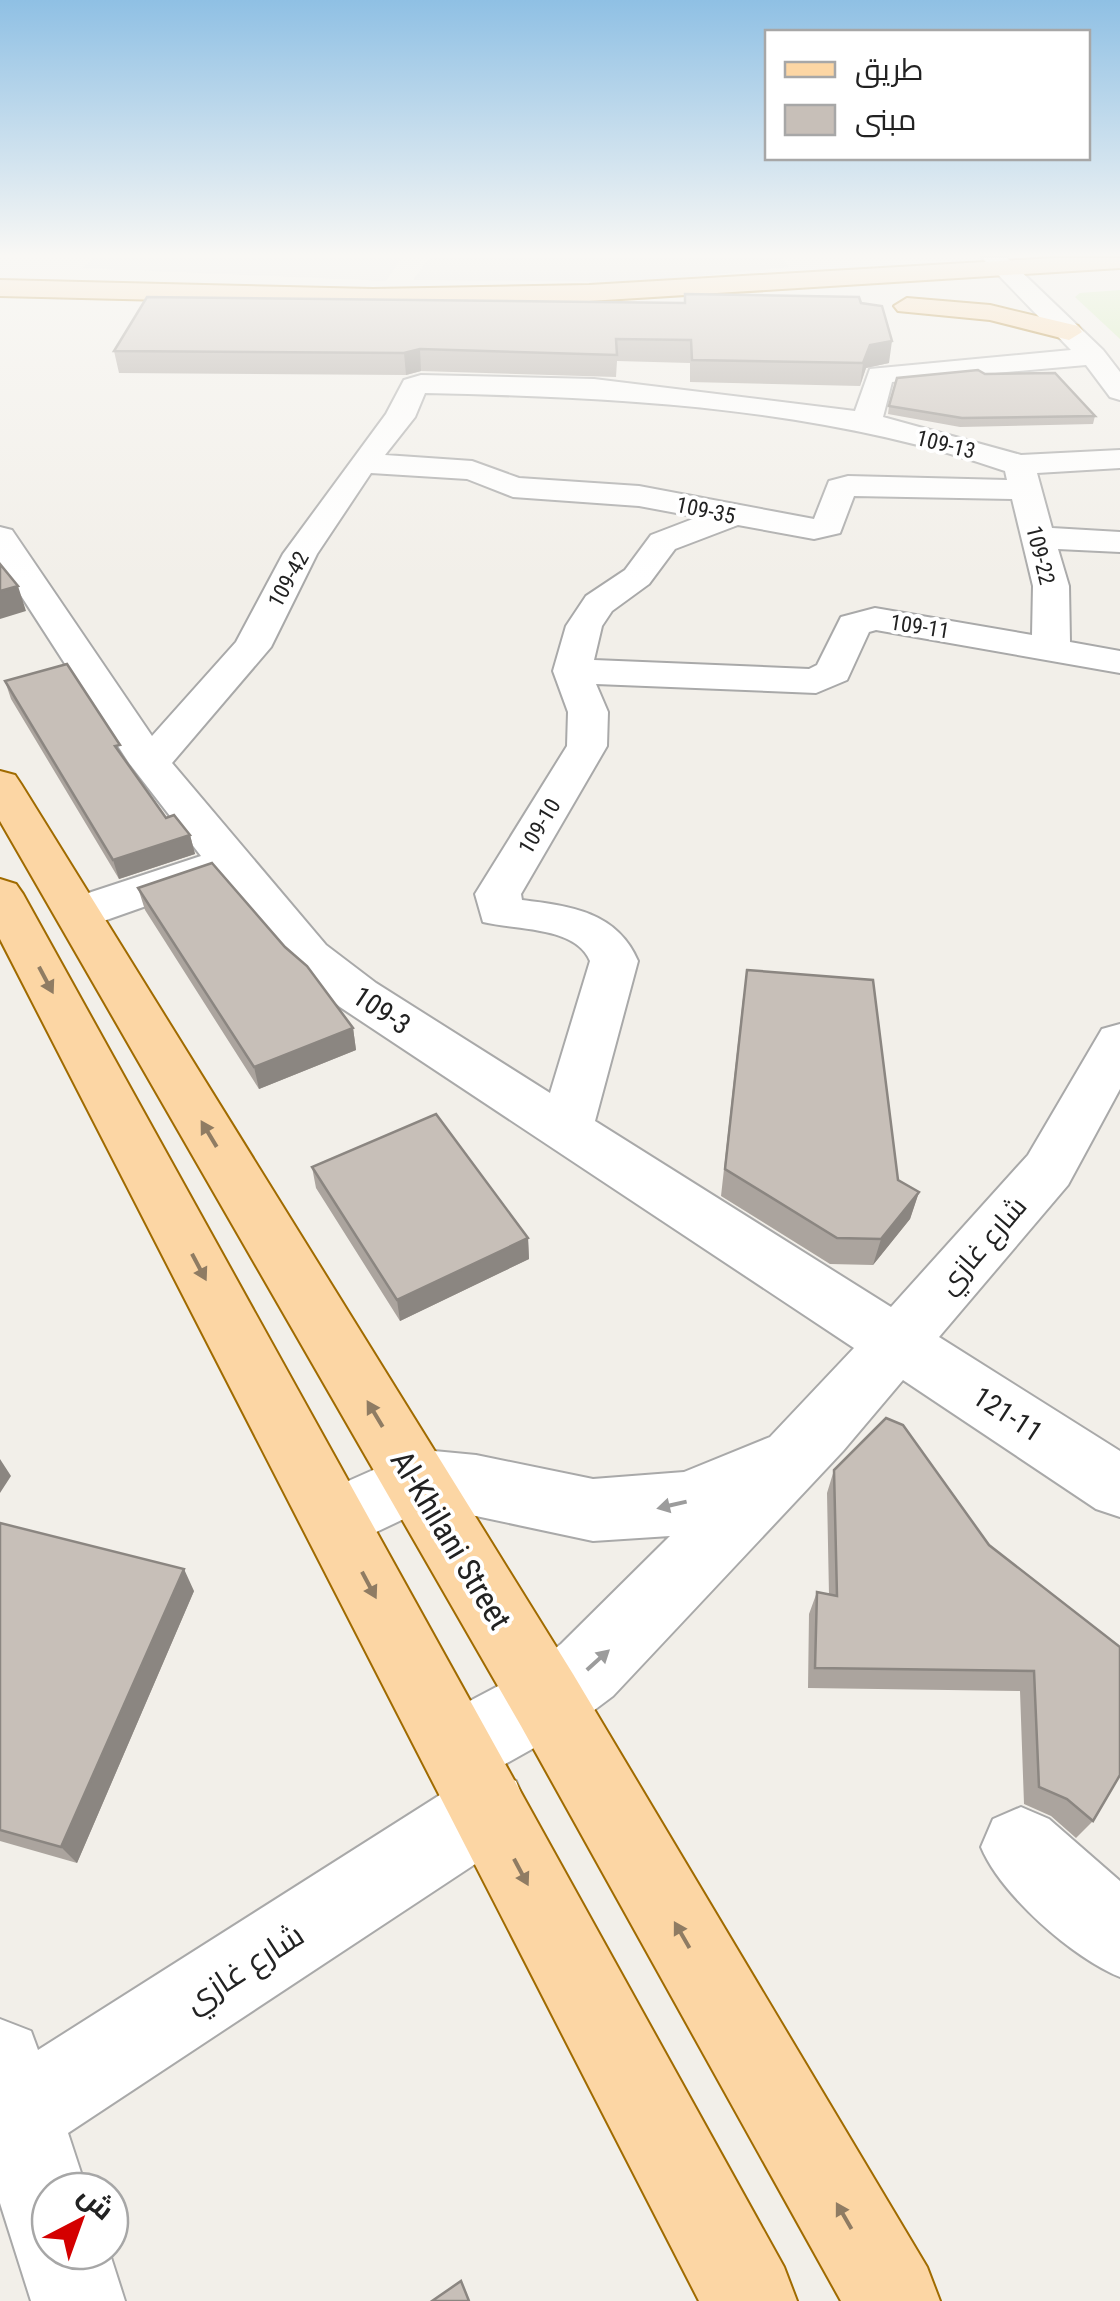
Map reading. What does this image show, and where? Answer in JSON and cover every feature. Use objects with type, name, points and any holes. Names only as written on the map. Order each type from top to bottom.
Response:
[{"type":"main road","name":"Al-Khilani Street","points":[[0,784],[547,1700],[893,2301]]},
{"type":"main road","points":[[0,894],[750,2301]]},
{"type":"street","points":[[866,423],[880,375],[987,365]]},
{"type":"street","points":[[1100,365],[1120,391]]},
{"type":"street","name":"109-13","points":[[414,386],[594,388],[866,423],[948,441],[1022,478],[1120,459]]},
{"type":"street","name":"109-42","points":[[150,763],[252,647],[300,554],[362,462],[400,418],[414,386]]},
{"type":"street","name":"109-35","points":[[362,462],[472,470],[513,487],[618,498],[638,496],[731,516],[822,529],[828,526],[840,488],[1022,478]]},
{"type":"street","name":"109-22","points":[[1022,478],[1051,586],[1052,646]]},
{"type":"street","points":[[572,671],[584,626],[599,604],[637,577],[662,542],[731,516]]},
{"type":"street","name":"109-3","points":[[0,537],[150,763],[309,956],[358,996],[897,1342]]},
{"type":"street","points":[[1041,538],[1120,542]]},
{"type":"street","name":"109-11","points":[[572,671],[816,680],[833,672],[854,625],[874,618],[1052,646],[1120,662]]},
{"type":"street","name":"109-10","points":[[566,1130],[614,960],[610,942],[596,931],[500,911],[498,894],[586,746],[588,712],[572,671]]},
{"type":"street","points":[[78,913],[230,861]]},
{"type":"street","name":"شارع غازي","points":[[5,2101],[472,1779],[547,1700],[623,1637],[820,1431],[1048,1170],[1120,1042]]},
{"type":"street","name":"121-11","points":[[897,1342],[1115,1481]]},
{"type":"street","name":"شارع غازي","points":[[334,1520],[416,1483],[471,1483],[553,1505],[604,1511],[656,1509],[706,1498],[750,1478],[820,1431]]},
{"type":"street","points":[[1021,1847],[1120,1936]]},
{"type":"street","points":[[5,2101],[32,2171]]},
{"type":"street","points":[[68,2271],[78,2301]]},
{"type":"building","points":[[978,370],[985,374],[1055,373],[1095,416],[962,418],[889,406],[897,378]]},
{"type":"building","points":[[0,564],[18,586],[0,591]]},
{"type":"building","points":[[67,664],[120,745],[115,746],[166,818],[174,815],[190,835],[113,860],[5,681]]},
{"type":"building","points":[[212,863],[285,947],[307,966],[353,1028],[254,1067],[138,888]]},
{"type":"building","points":[[747,970],[873,980],[898,1180],[919,1192],[881,1239],[837,1238],[725,1169]]},
{"type":"building","points":[[436,1114],[528,1238],[397,1300],[312,1167]]},
{"type":"building","points":[[886,1418],[903,1425],[989,1545],[1120,1647],[1120,1775],[1093,1821],[1067,1799],[1039,1787],[1034,1671],[815,1668],[817,1592],[837,1596],[834,1470]]},
{"type":"building","points":[[0,1523],[184,1569],[61,1847],[0,1830]]},
{"type":"building","points":[[461,2281],[469,2301],[432,2301]]}]
